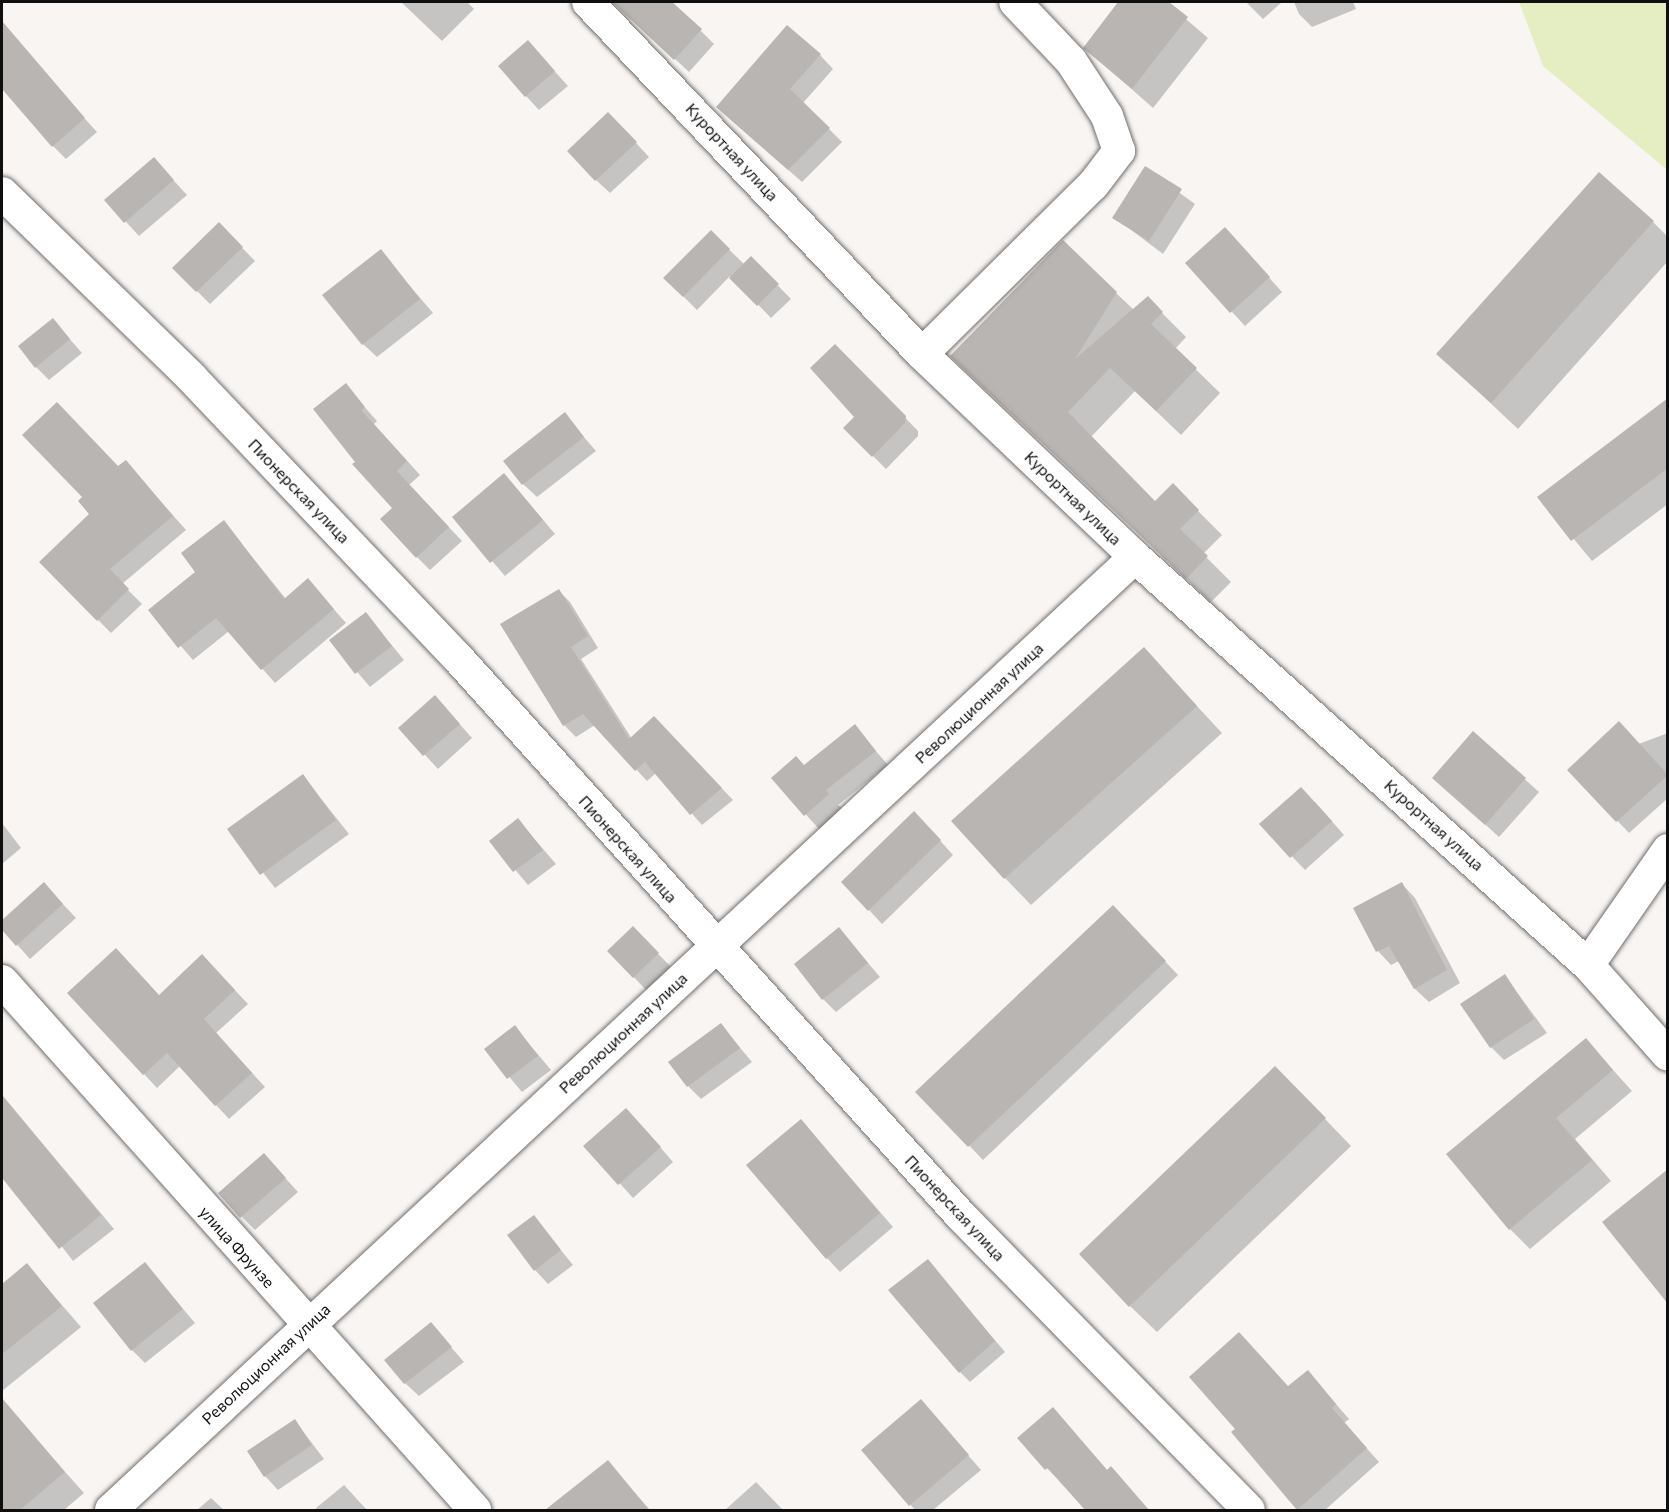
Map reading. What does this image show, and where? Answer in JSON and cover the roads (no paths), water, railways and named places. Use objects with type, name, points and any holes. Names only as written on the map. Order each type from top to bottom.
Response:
[{"type":"street","name":"Курортная улица","points":[[588,2],[922,354],[1135,557],[1588,965],[1668,1055]]},
{"type":"street","points":[[922,354],[1093,185],[1119,151],[1107,116],[1071,61],[1015,2]]},
{"type":"street","name":"Пионерская улица","points":[[2,193],[190,377],[441,640],[962,1217],[1249,1510]]},
{"type":"street","name":"Революционная улица","points":[[111,1510],[306,1325],[1135,557]]},
{"type":"street","points":[[1588,965],[1668,850]]},
{"type":"street","name":"улица Фрунзе","points":[[2,981],[306,1325],[475,1510]]}]
